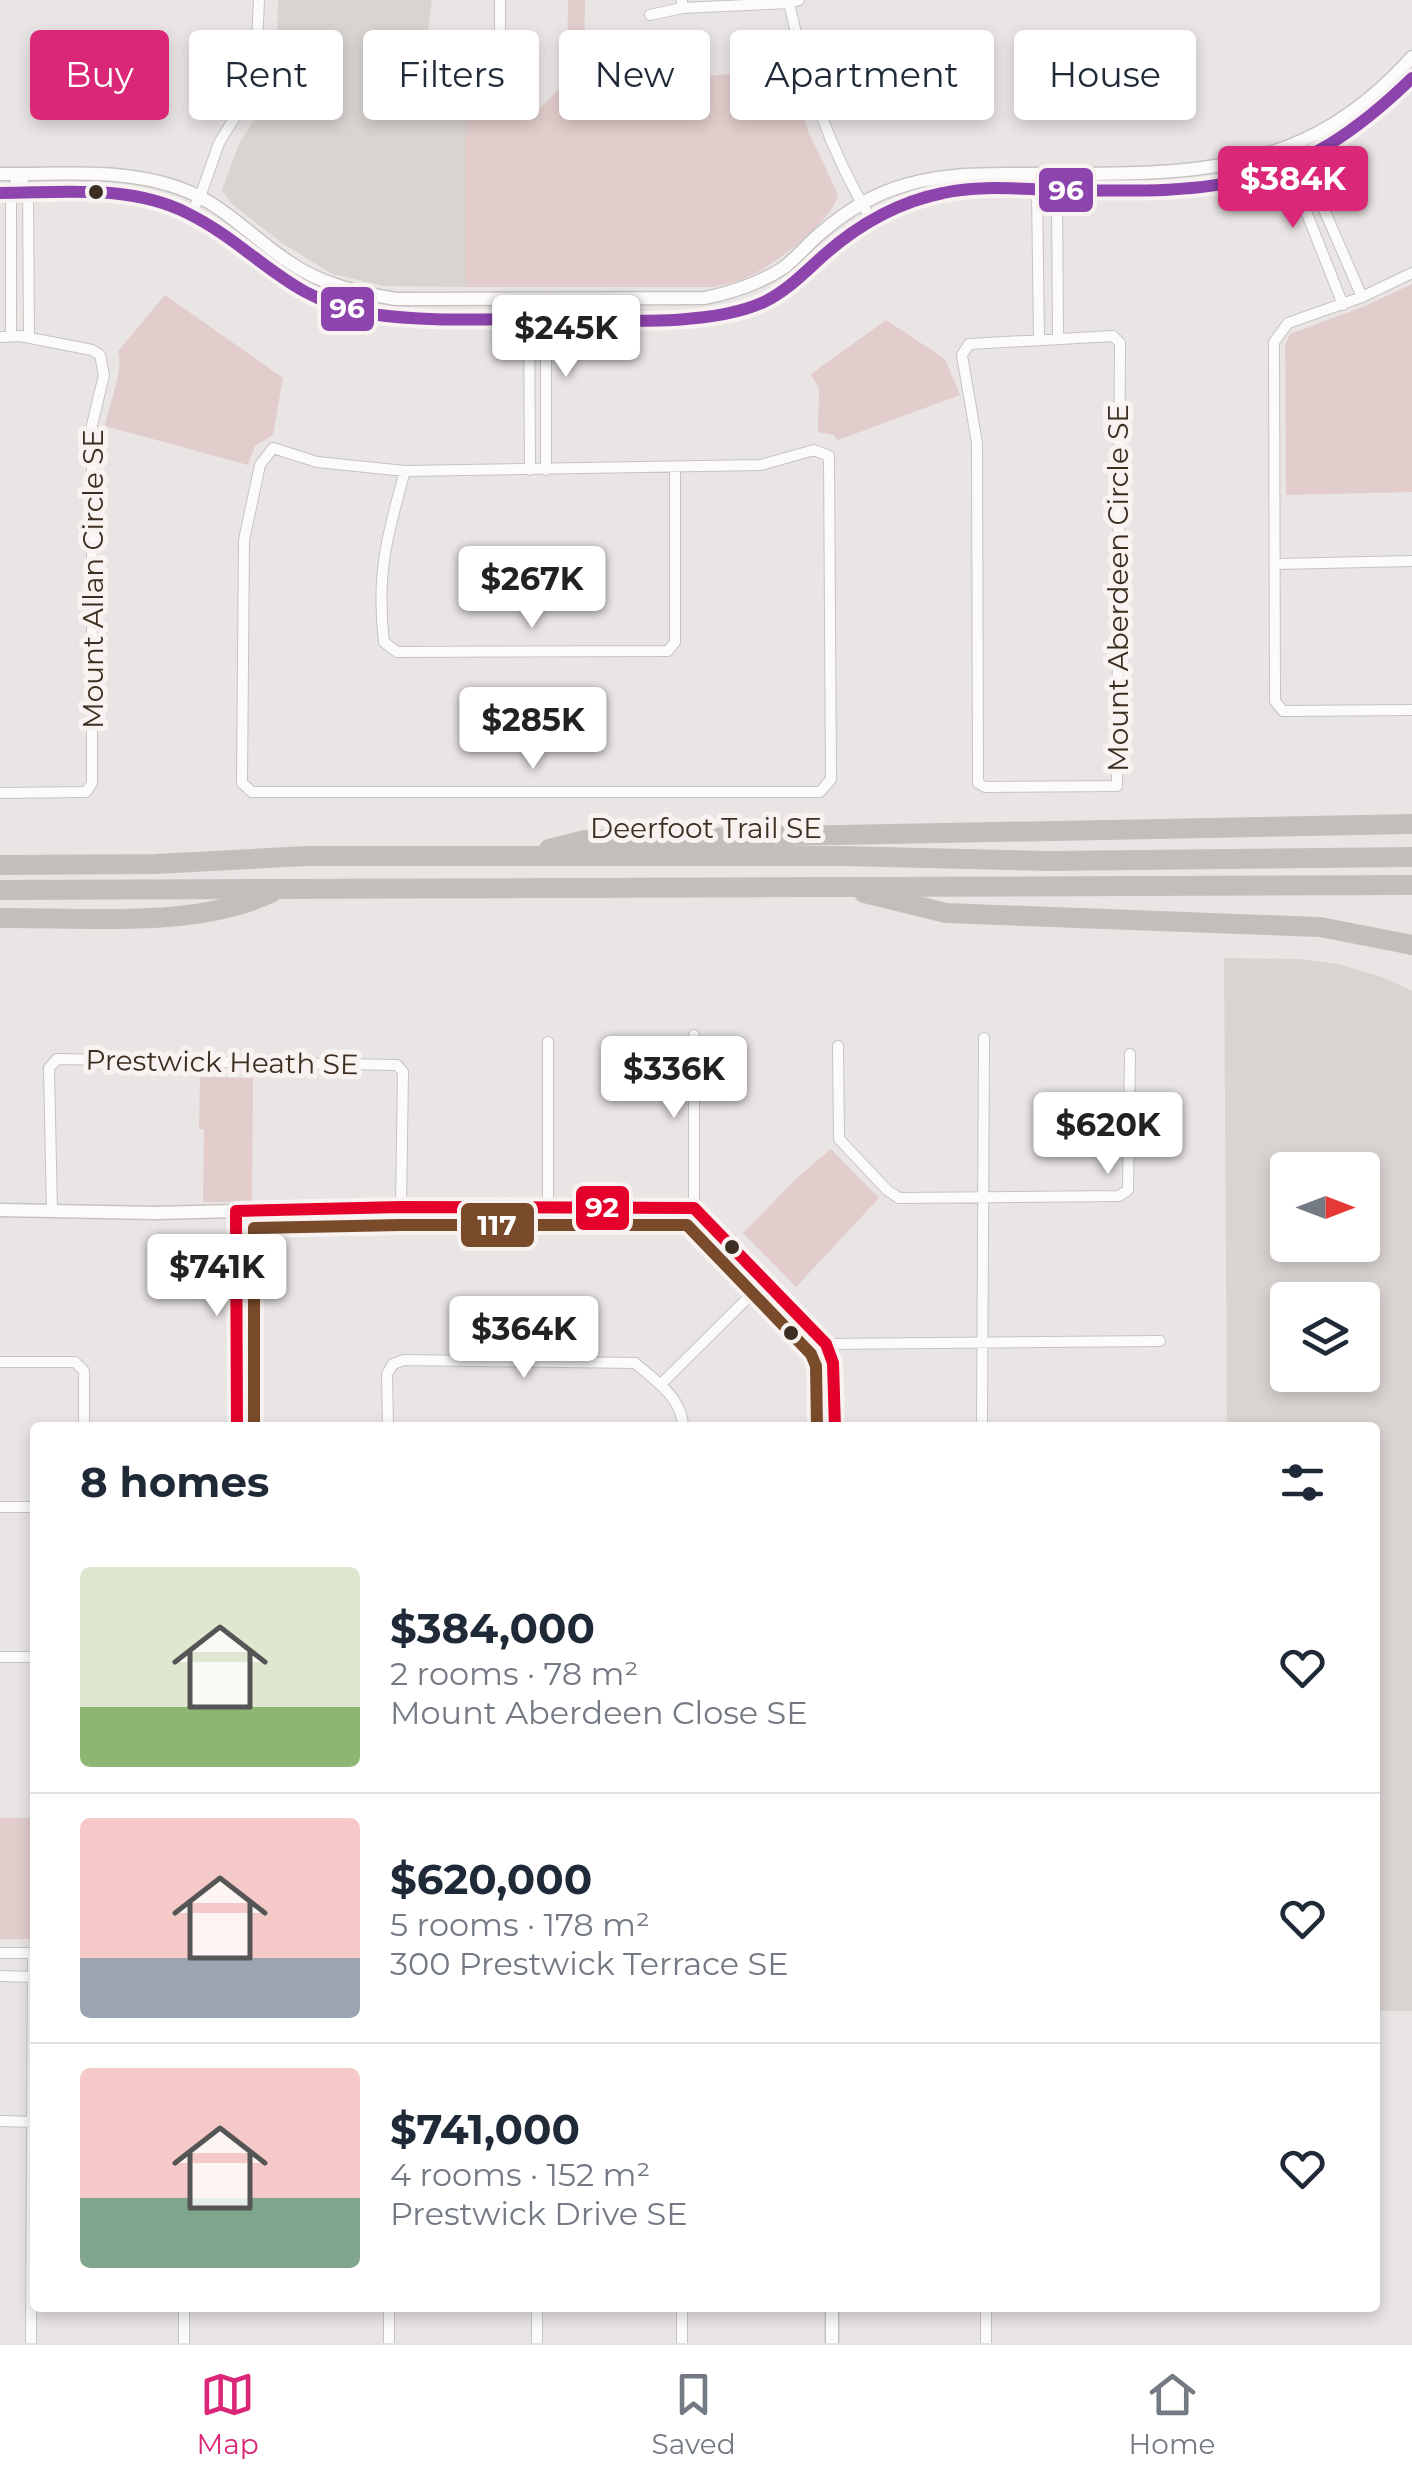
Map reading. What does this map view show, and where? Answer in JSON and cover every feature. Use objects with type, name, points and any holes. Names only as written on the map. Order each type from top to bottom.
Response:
[{"type":"highway","points":[[522,856],[585,840],[1412,824]]},
{"type":"highway","name":"Deerfoot Trail SE","points":[[3,864],[156,864],[306,856],[842,856],[1049,861],[1412,857]]},
{"type":"highway","points":[[0,890],[1412,885]]},
{"type":"highway","points":[[839,887],[946,914],[1320,927],[1412,945]]},
{"type":"highway","points":[[0,918],[219,911],[280,890]]},
{"type":"street","points":[[190,214],[219,142],[246,97],[256,65],[259,0]]},
{"type":"street","points":[[500,0],[500,30]]},
{"type":"street","points":[[650,15],[682,4],[794,2],[804,70],[826,132],[871,220]]},
{"type":"street","points":[[0,174],[112,174],[156,180],[200,197],[290,264],[348,289],[396,298],[706,298],[735,292],[784,267],[822,231],[862,204],[889,190],[935,176],[1216,168],[1266,157],[1326,130],[1348,115],[1412,57]]},
{"type":"street","points":[[5,194],[112,192],[150,198],[190,214],[288,284],[319,300],[359,312],[394,317],[674,318],[739,311],[768,300],[871,220],[935,194],[969,190],[1162,190],[1218,185],[1289,168],[1351,132],[1412,78]]},
{"type":"street","points":[[1288,148],[1303,160],[1362,298]]},
{"type":"street","points":[[1288,148],[1289,168],[1343,304]]},
{"type":"street","points":[[19,174],[28,193],[29,337]]},
{"type":"street","name":"Mount Allan Circle SE","points":[[0,793],[86,792],[92,783],[92,425],[104,365],[92,350],[5,336],[5,194],[19,174]]},
{"type":"street","points":[[1040,340],[1037,190],[1049,174]]},
{"type":"street","points":[[1049,174],[1056,190],[1058,339]]},
{"type":"street","points":[[1412,273],[1362,298],[1288,323],[1274,342],[1275,701],[1284,711],[1412,710]]},
{"type":"street","points":[[530,470],[529,319],[537,300]]},
{"type":"street","points":[[537,300],[546,319],[546,470]]},
{"type":"street","name":"Mount Aberdeen Circle SE","points":[[1113,336],[1120,343],[1117,786],[985,787],[978,783],[977,443],[962,356],[970,344],[1040,340],[1113,336]]},
{"type":"street","points":[[274,448],[317,462],[406,472],[530,470],[761,466],[814,450],[829,456],[831,779],[820,792],[252,792],[242,783],[244,540],[260,465],[274,448]]},
{"type":"street","points":[[406,472],[382,560],[378,598],[384,642],[397,652],[648,651],[668,650],[676,642],[675,468]]},
{"type":"street","points":[[1276,564],[1412,561]]},
{"type":"street","points":[[694,1035],[694,1208],[826,1344],[834,1363],[835,1422]]},
{"type":"street","points":[[982,1422],[984,1038]]},
{"type":"street","points":[[548,1042],[548,1208]]},
{"type":"street","points":[[838,1046],[839,1139],[899,1198],[1119,1196],[1128,1190],[1130,1054]]},
{"type":"street","name":"Prestwick Heath SE","points":[[52,1212],[49,1068],[57,1060],[397,1065],[404,1072],[401,1207]]},
{"type":"street","points":[[0,1210],[694,1208]]},
{"type":"street","points":[[236,1211],[237,1422]]},
{"type":"street","points":[[660,1384],[764,1282]]},
{"type":"street","points":[[826,1344],[1160,1341]]},
{"type":"street","points":[[388,1422],[387,1374],[393,1364],[404,1360],[635,1363],[660,1384],[683,1413],[683,1422]]},
{"type":"street","points":[[0,1362],[75,1362],[84,1370],[84,1422]]},
{"type":"street","points":[[0,1507],[30,1507]]},
{"type":"street","points":[[0,1657],[30,1657]]},
{"type":"street","points":[[0,1953],[30,1953]]},
{"type":"street","points":[[0,1976],[30,1976]]},
{"type":"street","points":[[0,2121],[30,2122]]},
{"type":"street","points":[[31,2312],[31,2343]]},
{"type":"street","points":[[184,2312],[184,2343]]},
{"type":"street","points":[[388,2312],[388,2343]]},
{"type":"street","points":[[537,2312],[537,2343]]},
{"type":"street","points":[[682,2312],[682,2343]]},
{"type":"street","points":[[832,2312],[832,2343]]},
{"type":"street","points":[[986,2312],[986,2343]]},
{"type":"shaded area","points":[[278,0],[432,0],[428,30],[363,30],[363,120],[466,120],[466,287],[384,286],[332,274],[282,243],[232,204],[222,190],[238,146],[254,120],[343,120],[343,30],[277,30]]},
{"type":"shaded area","points":[[568,0],[585,0],[585,30],[568,30]]},
{"type":"shaded area","points":[[730,74],[730,120],[805,120],[838,194],[827,216],[789,251],[743,279],[714,287],[466,287],[466,120],[539,120],[539,109],[559,90],[559,120],[710,120],[710,76]]},
{"type":"shaded area","points":[[1412,284],[1412,492],[1286,495],[1285,345],[1290,334]]},
{"type":"shaded area","points":[[165,295],[283,378],[273,435],[255,446],[248,465],[105,426],[118,377],[118,351]]},
{"type":"shaded area","points":[[886,320],[945,359],[960,395],[838,440],[818,432],[819,389],[811,374]]},
{"type":"shaded area","points":[[1224,958],[1338,964],[1412,991],[1412,2011],[1380,2011],[1380,1422],[1227,1422]]},
{"type":"shaded area","points":[[200,1077],[253,1078],[252,1202],[203,1202]]},
{"type":"shaded area","points":[[831,1149],[879,1198],[796,1287],[743,1233]]},
{"type":"shaded area","points":[[0,1818],[30,1818],[30,1939],[0,1939]]},
{"type":"transit line","name":"96","points":[[0,193],[95,192],[165,204],[211,227],[317,298],[371,314],[454,320],[684,319],[713,316],[764,302],[865,225],[926,197],[989,188],[1168,190],[1253,178],[1330,144],[1412,78]]},
{"type":"transit line","name":"92","points":[[236,1211],[694,1208],[826,1344],[833,1363],[835,1422]]},
{"type":"transit line","name":"92","points":[[236,1211],[237,1422]]},
{"type":"transit line","name":"117","points":[[254,1422],[254,1228],[401,1225],[687,1225],[811,1354],[816,1366],[817,1422]]}]
